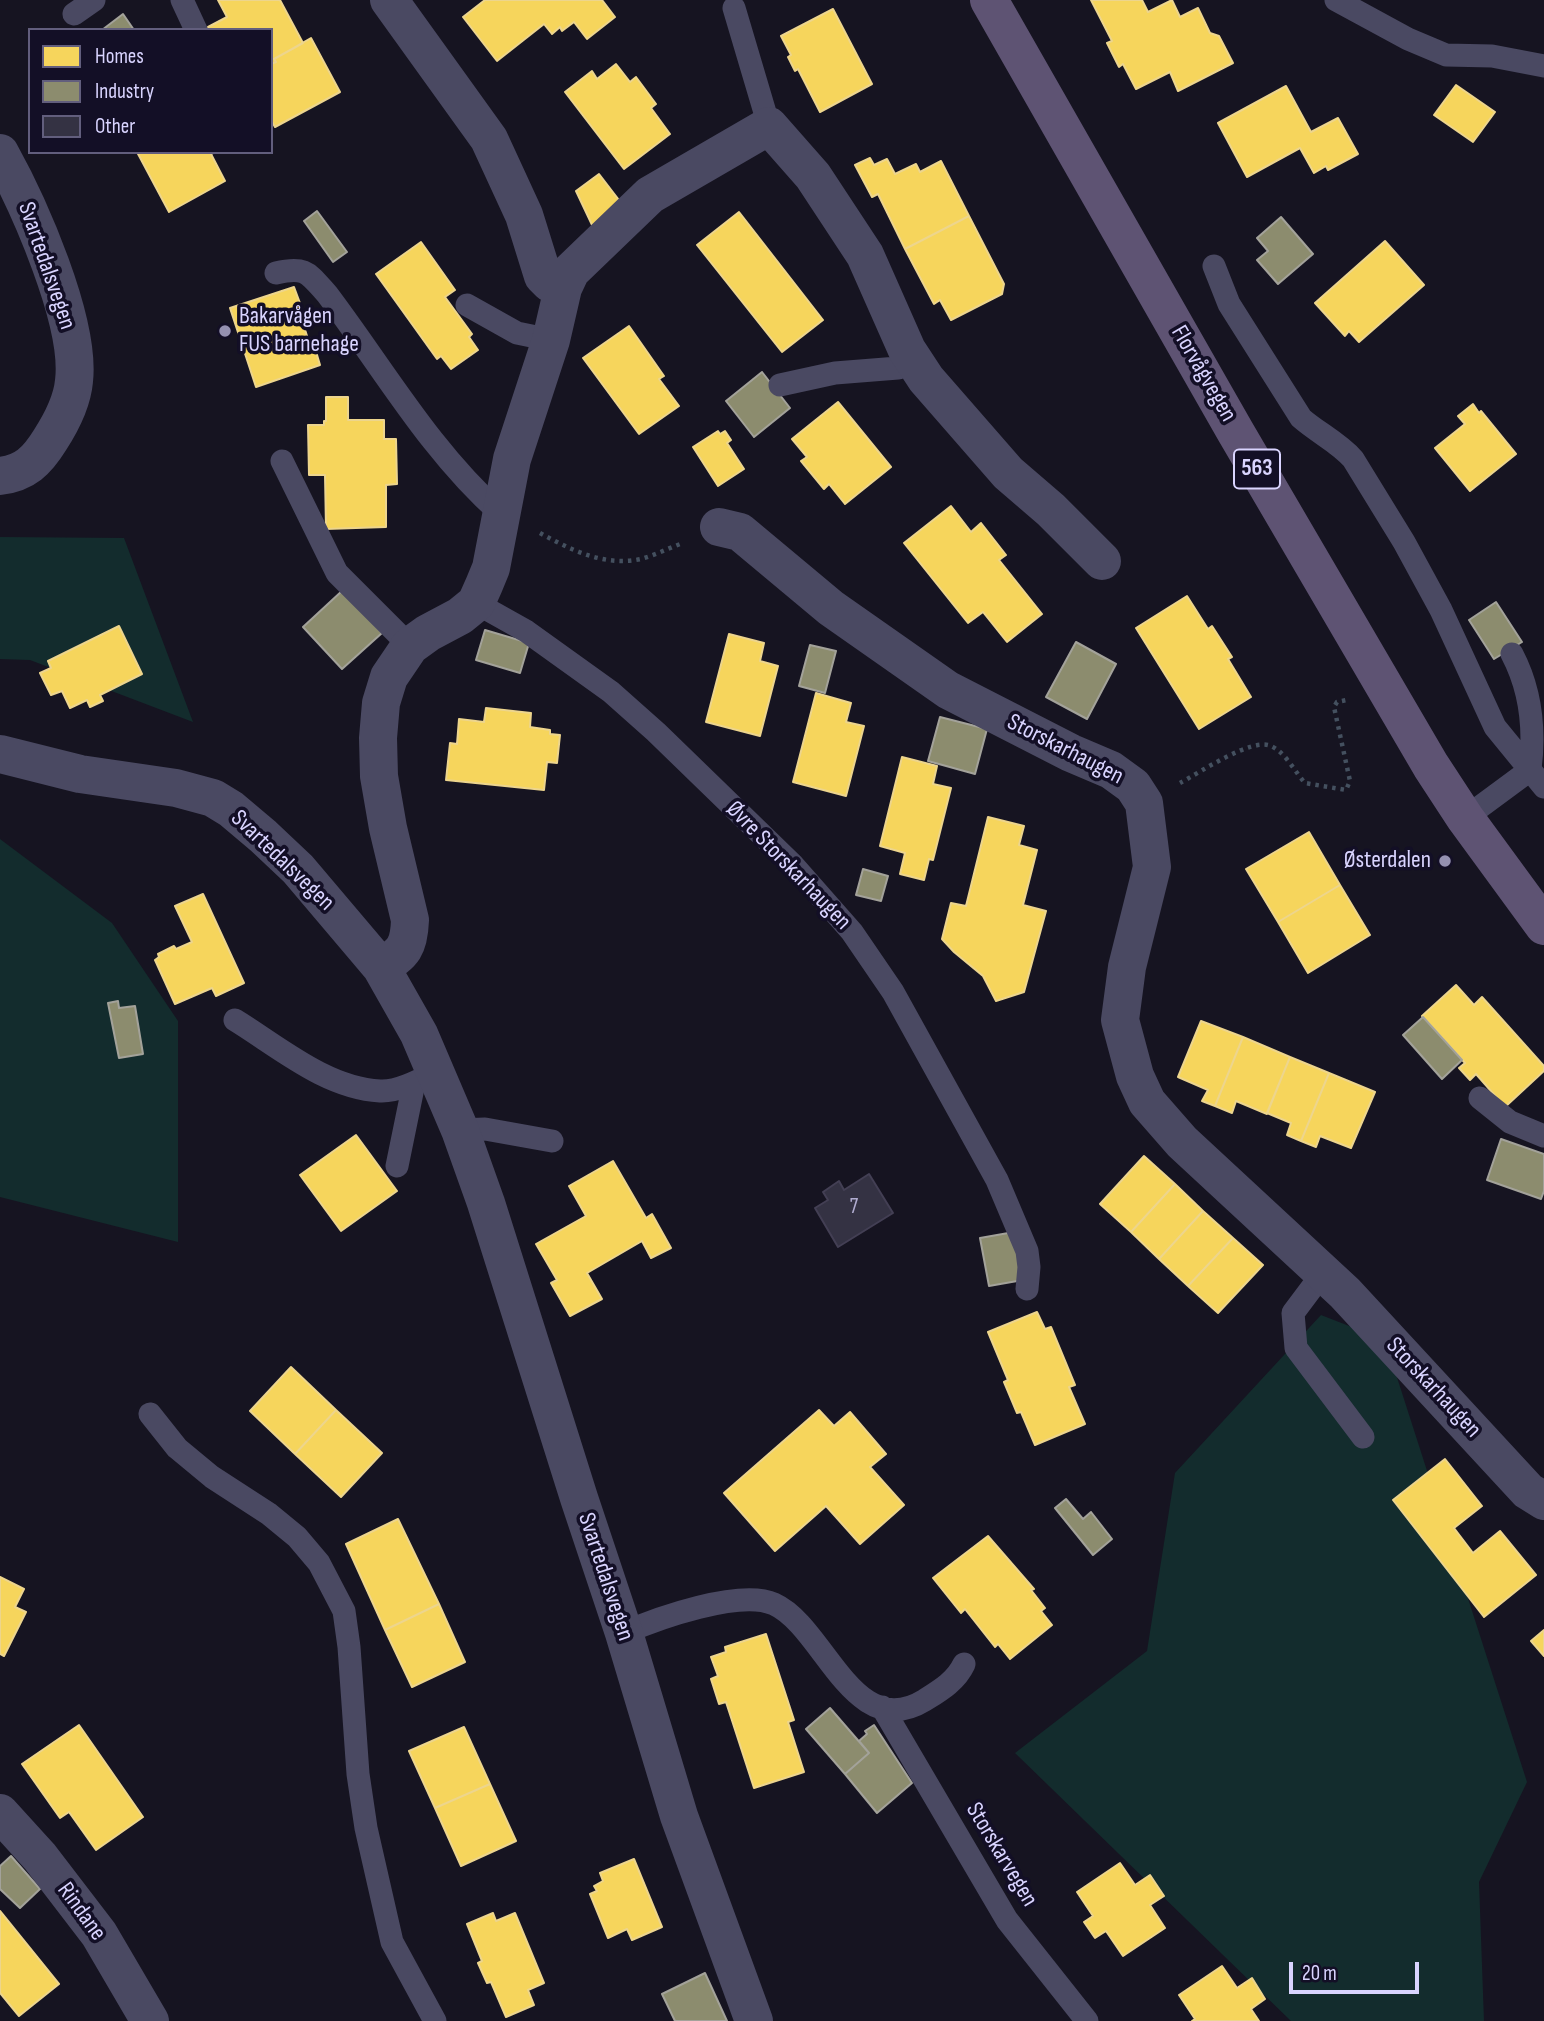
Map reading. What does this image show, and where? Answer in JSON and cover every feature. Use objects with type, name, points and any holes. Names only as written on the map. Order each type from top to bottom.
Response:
[{"type":"main road","name":"Florvågvegen","points":[[989,0],[1316,571],[1431,766],[1465,818],[1544,926]]},
{"type":"street","points":[[389,0],[489,139],[524,215],[543,276],[550,284],[563,288]]},
{"type":"street","points":[[381,967],[404,951],[410,934],[410,920],[393,852],[379,776],[381,703],[389,677],[410,646],[460,616],[476,603],[491,568],[512,459],[551,340],[563,288],[578,263],[650,195],[769,126],[813,176],[866,255],[907,350],[926,379],[1009,473],[1102,561]]},
{"type":"street","name":"Svartedalsvegen","points":[[0,153],[28,208],[61,294],[73,347],[75,380],[67,409],[36,461],[24,470],[0,476]]},
{"type":"street","name":"Storskarhaugen","points":[[719,527],[740,532],[831,608],[948,690],[1071,753],[1111,770],[1133,786],[1144,803],[1152,867],[1127,967],[1120,1020],[1135,1076],[1147,1102],[1182,1142],[1345,1293],[1528,1491],[1544,1501]]},
{"type":"street","name":"Svartedalsvegen","points":[[2,759],[176,788],[214,798],[263,836],[298,869],[381,967],[419,1034],[425,1077],[460,1130],[486,1203],[624,1633],[679,1816],[754,2021]]},
{"type":"street","name":"Rindane","points":[[0,1812],[40,1857],[99,1934],[150,2021]]},
{"type":"lane","points":[[74,15],[94,0]]},
{"type":"lane","points":[[183,0],[195,28]]},
{"type":"lane","points":[[1336,0],[1408,39],[1446,55],[1492,56],[1544,66]]},
{"type":"lane","points":[[734,8],[769,126]]},
{"type":"lane","points":[[1214,266],[1229,304],[1301,418],[1314,430],[1330,438],[1353,459],[1404,542],[1441,610],[1495,727],[1537,779]]},
{"type":"lane","points":[[276,273],[296,268],[311,276],[327,293],[442,452],[472,489],[500,513]]},
{"type":"lane","points":[[467,305],[517,332],[551,340]]},
{"type":"lane","points":[[780,385],[835,373],[898,368],[907,350]]},
{"type":"lane","points":[[282,461],[337,573],[410,646]]},
{"type":"lane","name":"Øvre Storskarhaugen","points":[[476,603],[526,631],[611,692],[793,865],[852,932],[893,992],[997,1180],[1027,1251],[1027,1289]]},
{"type":"lane","points":[[1512,654],[1521,670],[1533,730],[1537,779]]},
{"type":"lane","points":[[1465,818],[1537,779]]},
{"type":"lane","points":[[235,1020],[331,1080],[381,1091],[425,1077]]},
{"type":"lane","points":[[397,1166],[425,1077]]},
{"type":"lane","points":[[1480,1098],[1510,1122],[1544,1136]]},
{"type":"lane","points":[[460,1130],[485,1129],[552,1141]]},
{"type":"lane","points":[[1323,1273],[1293,1313],[1296,1348],[1363,1437]]},
{"type":"lane","points":[[150,1414],[177,1448],[212,1477],[269,1514],[297,1537],[318,1563],[344,1611],[358,1774],[372,1853],[392,1942],[435,2021]]},
{"type":"lane","name":"Storskarvegen","points":[[624,1633],[715,1603],[756,1600],[773,1603],[790,1615],[804,1628],[841,1677],[866,1700],[882,1707],[1007,1920],[1087,2021]]},
{"type":"lane","points":[[882,1707],[900,1710],[916,1705],[943,1689],[959,1674],[964,1664]]},
{"type":"path","points":[[500,513],[570,550],[615,562],[642,559],[719,527]]},
{"type":"path","points":[[1144,803],[1248,746],[1264,744],[1273,746],[1283,754],[1305,783],[1346,790],[1350,781],[1334,707],[1337,702],[1351,699]]},
{"type":"green space","points":[[0,537],[124,538],[193,722],[30,660],[0,659]]},
{"type":"green space","points":[[0,839],[112,923],[178,1021],[178,1242],[0,1197]]},
{"type":"green space","points":[[1321,1315],[1385,1340],[1527,1782],[1479,1882],[1484,2021],[1291,2021],[1015,1753],[1147,1651],[1175,1473]]},
{"type":"building: Homes","points":[[218,0],[280,0],[303,43],[274,59],[276,62],[273,63],[273,28],[208,27],[227,17]]},
{"type":"building: Homes","points":[[485,0],[602,0],[615,17],[587,39],[574,22],[562,31],[560,27],[552,34],[544,24],[497,61],[463,17]]},
{"type":"building: Homes","points":[[1091,0],[1142,0],[1148,12],[1172,0],[1180,17],[1198,8],[1210,33],[1219,36],[1233,63],[1178,91],[1170,72],[1136,89],[1123,64],[1119,67],[1107,43],[1112,41]]},
{"type":"building: Homes","points":[[833,9],[872,84],[820,112],[798,69],[795,71],[788,57],[791,55],[781,36]]},
{"type":"building: Homes","points":[[311,38],[340,92],[275,127],[274,59]]},
{"type":"building: Homes","points":[[616,64],[630,82],[636,77],[656,104],[651,108],[670,134],[624,169],[565,92],[592,71],[597,79]]},
{"type":"building: Homes","points":[[1456,85],[1495,112],[1473,142],[1434,115]]},
{"type":"building: Homes","points":[[1286,86],[1311,132],[1338,118],[1358,154],[1328,170],[1326,166],[1314,173],[1300,148],[1247,177],[1218,123]]},
{"type":"building: Homes","points":[[138,154],[211,154],[225,181],[169,212]]},
{"type":"building: Homes","points":[[870,158],[874,165],[887,159],[895,174],[916,164],[920,172],[941,161],[969,216],[905,249],[878,194],[872,197],[855,165]]},
{"type":"building: Homes","points":[[599,174],[622,204],[593,227],[576,191]]},
{"type":"building: Homes","points":[[739,212],[823,320],[782,352],[697,245]]},
{"type":"building: Homes","points":[[969,216],[1004,284],[1002,294],[951,320],[940,300],[934,304],[905,249]]},
{"type":"building: Homes","points":[[1385,241],[1424,285],[1359,342],[1349,331],[1345,336],[1315,303]]},
{"type":"building: Homes","points":[[421,242],[455,290],[445,297],[472,334],[469,337],[478,350],[451,369],[441,356],[437,359],[376,274]]},
{"type":"building: Homes","points":[[294,287],[304,314],[300,314],[308,339],[312,338],[320,365],[256,387],[230,308]]},
{"type":"building: Homes","points":[[629,326],[664,376],[659,379],[679,406],[639,434],[583,358]]},
{"type":"building: Homes","points":[[326,397],[348,397],[348,420],[384,420],[384,439],[396,439],[397,484],[386,485],[386,527],[326,529],[325,475],[309,475],[308,425],[324,425]]},
{"type":"building: Homes","points":[[838,402],[891,467],[845,504],[829,484],[824,489],[801,461],[807,457],[792,439]]},
{"type":"building: Homes","points":[[1473,404],[1516,454],[1470,491],[1435,448],[1465,424],[1458,416]]},
{"type":"building: Homes","points":[[718,431],[720,434],[725,431],[731,440],[727,443],[744,469],[718,486],[693,447]]},
{"type":"building: Homes","points":[[951,506],[971,532],[981,523],[1006,555],[999,560],[1042,614],[1007,642],[983,612],[968,623],[904,543]]},
{"type":"building: Homes","points":[[1187,596],[1208,629],[1212,626],[1232,657],[1228,659],[1251,697],[1199,729],[1136,628]]},
{"type":"building: Homes","points":[[119,626],[142,674],[100,695],[103,701],[90,707],[87,700],[70,708],[62,691],[51,695],[40,673],[51,668],[48,661]]},
{"type":"building: Homes","points":[[729,634],[764,643],[760,661],[778,666],[760,736],[706,722]]},
{"type":"building: Homes","points":[[816,693],[851,703],[846,722],[864,726],[846,796],[793,782]]},
{"type":"building: Homes","points":[[486,708],[531,713],[530,727],[550,730],[550,734],[560,735],[557,763],[547,762],[544,790],[446,780],[450,743],[457,744],[459,719],[484,722]]},
{"type":"building: Homes","points":[[902,757],[937,766],[933,784],[951,788],[933,860],[929,859],[924,880],[900,874],[905,853],[880,846]]},
{"type":"building: Homes","points":[[988,817],[1024,826],[1019,845],[1037,850],[1023,905],[1046,911],[1024,992],[996,1001],[983,976],[942,939],[951,903],[966,906]]},
{"type":"building: Homes","points":[[1309,832],[1340,885],[1278,922],[1246,869]]},
{"type":"building: Homes","points":[[1340,885],[1370,935],[1308,973],[1278,922]]},
{"type":"building: Homes","points":[[203,894],[244,983],[216,996],[212,988],[175,1004],[155,960],[159,957],[158,954],[174,946],[176,949],[192,942],[175,906]]},
{"type":"building: Homes","points":[[1456,985],[1474,1005],[1482,997],[1544,1066],[1544,1071],[1505,1107],[1476,1074],[1470,1080],[1459,1068],[1465,1063],[1422,1016]]},
{"type":"building: Homes","points":[[1201,1021],[1243,1037],[1215,1106],[1202,1101],[1208,1090],[1178,1077]]},
{"type":"building: Homes","points":[[1243,1037],[1290,1057],[1267,1114],[1236,1101],[1232,1113],[1215,1106]]},
{"type":"building: Homes","points":[[1290,1057],[1329,1073],[1301,1141],[1287,1135],[1291,1123],[1267,1113]]},
{"type":"building: Homes","points":[[1329,1073],[1375,1092],[1351,1148],[1320,1136],[1316,1147],[1301,1141]]},
{"type":"building: Homes","points":[[356,1135],[397,1191],[341,1231],[300,1175]]},
{"type":"building: Homes","points":[[1144,1156],[1175,1184],[1131,1232],[1100,1204]]},
{"type":"building: Homes","points":[[613,1161],[646,1218],[652,1214],[671,1248],[651,1258],[642,1241],[587,1273],[602,1299],[570,1316],[551,1283],[557,1280],[536,1244],[586,1216],[569,1186]]},
{"type":"building: Homes","points":[[1175,1184],[1203,1211],[1159,1259],[1131,1232]]},
{"type":"building: Homes","points":[[1203,1211],[1233,1238],[1188,1286],[1159,1259]]},
{"type":"building: Homes","points":[[1233,1238],[1263,1265],[1218,1313],[1188,1286]]},
{"type":"building: Homes","points":[[1037,1312],[1045,1329],[1051,1327],[1075,1385],[1069,1387],[1085,1424],[1035,1445],[1004,1382],[1008,1380],[988,1332]]},
{"type":"building: Homes","points":[[291,1367],[336,1410],[295,1454],[250,1411]]},
{"type":"building: Homes","points":[[336,1410],[382,1453],[341,1497],[295,1454]]},
{"type":"building: Homes","points":[[819,1410],[834,1426],[850,1412],[886,1454],[870,1467],[904,1505],[860,1544],[826,1506],[775,1551],[724,1493]]},
{"type":"building: Homes","points":[[1445,1459],[1482,1506],[1454,1528],[1473,1553],[1500,1531],[1536,1575],[1484,1617],[1393,1500]]},
{"type":"building: Homes","points":[[398,1519],[439,1604],[385,1630],[346,1544]]},
{"type":"building: Homes","points":[[988,1536],[1034,1589],[1031,1590],[1045,1608],[1041,1611],[1052,1625],[1010,1659],[998,1644],[995,1647],[965,1609],[961,1613],[933,1578]]},
{"type":"building: Homes","points":[[0,1577],[24,1589],[15,1607],[26,1612],[4,1656],[0,1654]]},
{"type":"building: Homes","points":[[439,1604],[465,1662],[412,1687],[385,1630]]},
{"type":"building: Homes","points":[[1544,1630],[1544,1656],[1531,1641]]},
{"type":"building: Homes","points":[[766,1634],[794,1720],[788,1722],[804,1772],[754,1788],[726,1702],[719,1704],[711,1679],[718,1676],[711,1657],[726,1652],[725,1647]]},
{"type":"building: Homes","points":[[79,1725],[143,1817],[96,1850],[69,1812],[60,1818],[22,1764]]},
{"type":"building: Homes","points":[[464,1727],[490,1784],[435,1808],[409,1751]]},
{"type":"building: Homes","points":[[490,1784],[516,1841],[461,1866],[435,1808]]},
{"type":"building: Homes","points":[[634,1859],[662,1927],[632,1940],[627,1929],[608,1938],[590,1894],[597,1891],[594,1886],[603,1881],[600,1873]]},
{"type":"building: Homes","points":[[1120,1863],[1135,1885],[1150,1875],[1164,1896],[1150,1905],[1165,1928],[1123,1956],[1106,1931],[1095,1938],[1084,1922],[1093,1916],[1077,1892]]},
{"type":"building: Homes","points":[[0,1911],[59,1984],[19,2016],[0,1993]]},
{"type":"building: Homes","points":[[493,1913],[496,1921],[515,1913],[544,1983],[528,1990],[534,2005],[506,2017],[491,1982],[487,1983],[478,1963],[482,1961],[467,1924]]},
{"type":"building: Homes","points":[[1222,1966],[1237,1988],[1252,1978],[1265,1999],[1251,2009],[1259,2021],[1192,2021],[1195,2019],[1179,1995]]},
{"type":"building: Industry","points":[[123,14],[133,28],[105,28]]},
{"type":"building: Industry","points":[[317,211],[347,252],[333,262],[304,221]]},
{"type":"building: Industry","points":[[1281,217],[1313,254],[1278,284],[1257,260],[1268,251],[1257,238]]},
{"type":"building: Industry","points":[[762,372],[790,408],[754,437],[726,401]]},
{"type":"building: Industry","points":[[343,590],[382,633],[342,669],[303,627]]},
{"type":"building: Industry","points":[[1496,602],[1522,642],[1494,659],[1469,620]]},
{"type":"building: Industry","points":[[485,630],[529,643],[520,673],[476,660]]},
{"type":"building: Industry","points":[[1076,642],[1116,664],[1087,719],[1046,697]]},
{"type":"building: Industry","points":[[810,645],[836,651],[825,693],[799,686]]},
{"type":"building: Industry","points":[[940,717],[987,729],[975,774],[928,761]]},
{"type":"building: Industry","points":[[863,869],[888,876],[881,901],[856,895]]},
{"type":"building: Industry","points":[[118,1001],[119,1008],[135,1006],[143,1054],[119,1058],[108,1003]]},
{"type":"building: Industry","points":[[1423,1017],[1462,1060],[1442,1079],[1403,1035]]},
{"type":"building: Industry","points":[[1501,1139],[1544,1154],[1544,1191],[1541,1199],[1487,1180]]},
{"type":"building: Industry","points":[[1014,1232],[1023,1280],[989,1286],[980,1238]]},
{"type":"building: Industry","points":[[1066,1499],[1083,1519],[1091,1512],[1112,1539],[1093,1555],[1055,1508]]},
{"type":"building: Industry","points":[[830,1708],[869,1753],[845,1774],[806,1729]]},
{"type":"building: Industry","points":[[874,1725],[912,1783],[877,1813],[845,1774],[869,1753],[859,1741],[867,1734],[865,1731]]},
{"type":"building: Industry","points":[[11,1856],[40,1889],[20,1908],[0,1889],[0,1866]]},
{"type":"building: Industry","points":[[705,1973],[727,2021],[675,2021],[662,1994]]},
{"type":"building: Other","points":[[869,1174],[893,1213],[838,1247],[815,1208],[828,1200],[823,1192],[839,1181],[844,1190]]},
{"type":"place","name":"Bakarvågen FUS barnehage","points":[[225,331]]},
{"type":"place","name":"Østerdalen","points":[[1445,861]]}]
